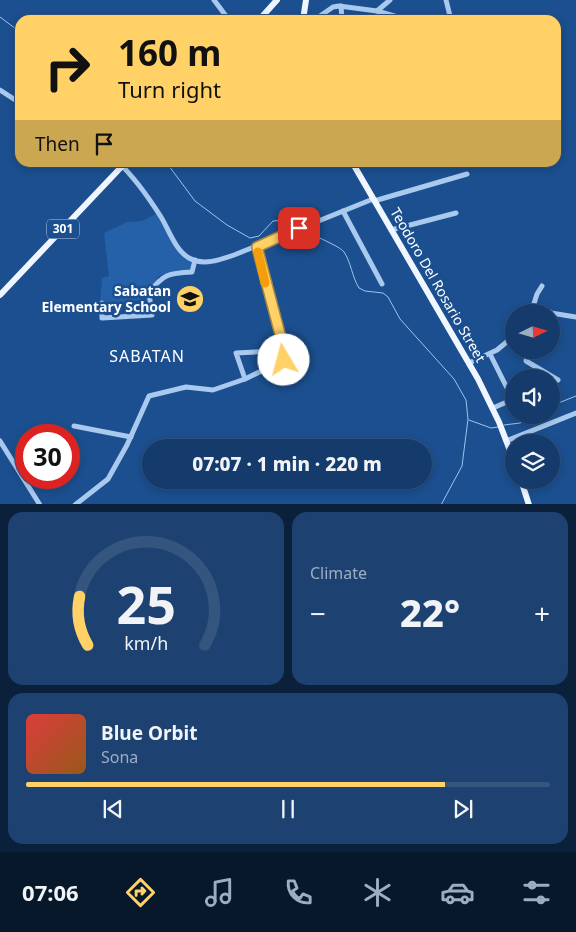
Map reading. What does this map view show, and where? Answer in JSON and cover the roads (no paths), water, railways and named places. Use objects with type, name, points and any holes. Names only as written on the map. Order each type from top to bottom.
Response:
[{"type":"main road","points":[[264,15],[277,0]]},
{"type":"main road","points":[[304,15],[306,0]]},
{"type":"main road","name":"301","points":[[0,295],[119,167]]},
{"type":"main road","name":"Teodoro Del Rosario Street","points":[[355,167],[469,363],[493,408],[505,438]]},
{"type":"main road","points":[[523,489],[529,504]]},
{"type":"street","points":[[214,0],[225,15]]},
{"type":"street","points":[[377,11],[390,0]]},
{"type":"street","points":[[446,0],[450,15]]},
{"type":"street","points":[[321,15],[333,7],[341,6],[391,15]]},
{"type":"street","points":[[341,6],[342,15]]},
{"type":"street","points":[[0,90],[15,100]]},
{"type":"street","points":[[124,167],[158,212],[180,250],[189,258],[195,260],[215,261],[257,247],[373,200],[467,174]]},
{"type":"street","points":[[343,211],[382,284]]},
{"type":"street","points":[[391,230],[456,213]]},
{"type":"street","points":[[75,504],[105,482],[131,437],[149,396],[186,387],[213,390],[245,379],[283,361],[286,355],[257,247]]},
{"type":"street","points":[[102,303],[102,318],[152,316],[149,293],[160,279],[172,273],[192,272],[195,260]]},
{"type":"street","points":[[533,304],[542,286]]},
{"type":"street","points":[[560,315],[576,317]]},
{"type":"street","points":[[469,363],[490,354],[505,343]]},
{"type":"street","points":[[245,379],[236,353],[273,351],[284,348]]},
{"type":"street","points":[[490,354],[511,396],[510,400],[493,408]]},
{"type":"street","points":[[526,359],[526,361],[539,369]]},
{"type":"street","points":[[524,434],[576,413]]},
{"type":"street","points":[[80,427],[131,437]]},
{"type":"street","points":[[0,441],[40,504]]},
{"type":"waterway","points":[[0,17],[15,28]]},
{"type":"waterway","points":[[170,167],[195,201],[227,225],[250,238],[259,236],[273,221],[287,220],[300,227]]},
{"type":"waterway","points":[[303,229],[344,252],[359,288],[365,291],[383,293],[388,297],[400,319],[454,379],[466,400],[468,419],[462,466],[442,504]]},
{"type":"waterway","points":[[560,402],[576,396]]},
{"type":"waterway","points":[[469,420],[491,428],[498,427]]},
{"type":"waterway","points":[[504,425],[512,424]]},
{"type":"place","name":"Sabatan Elementary School","points":[[190,299]]},
{"type":"district","name":"SABATAN","points":[[147,356]]}]
